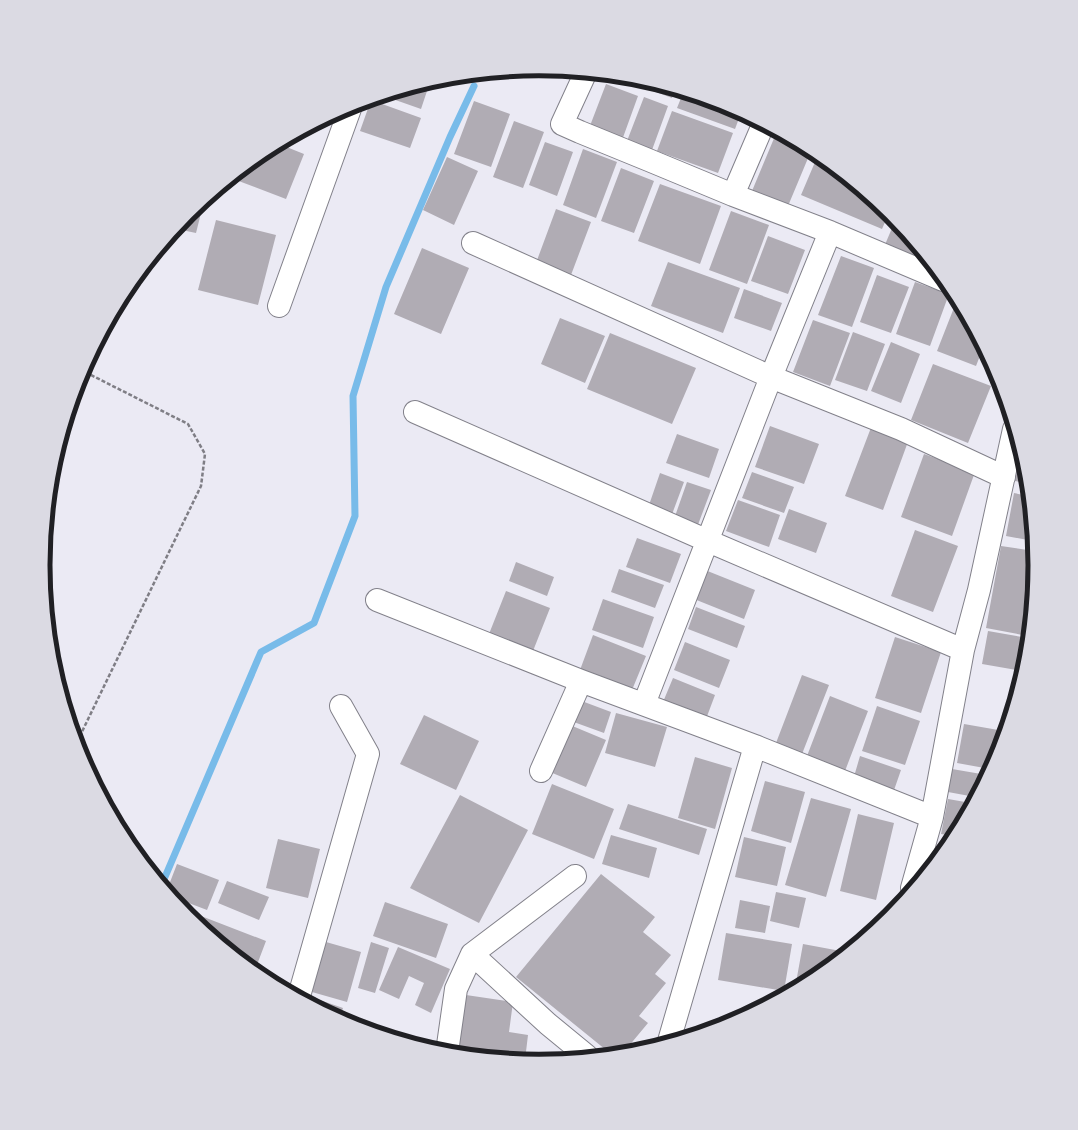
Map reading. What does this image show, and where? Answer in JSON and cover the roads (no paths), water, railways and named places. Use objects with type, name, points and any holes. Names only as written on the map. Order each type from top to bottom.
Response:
[{"type":"street","points":[[583,78],[562,124],[733,195],[830,232],[934,276]]},
{"type":"street","points":[[279,306],[348,115]]},
{"type":"street","points":[[733,195],[761,129]]},
{"type":"street","points":[[644,704],[771,377],[830,232]]},
{"type":"street","points":[[473,243],[771,377],[901,429],[1004,477]]},
{"type":"street","points":[[415,412],[708,541],[963,650]]},
{"type":"street","points":[[915,877],[932,817],[963,650],[979,590],[1012,440]]},
{"type":"street","points":[[377,600],[581,681],[755,746],[932,817]]},
{"type":"street","points":[[540,771],[581,681]]},
{"type":"street","points":[[300,991],[368,754],[342,706]]},
{"type":"street","points":[[671,1036],[755,746]]},
{"type":"street","points":[[448,1046],[456,989],[472,954],[575,876]]},
{"type":"street","points":[[472,954],[548,1024],[582,1052]]},
{"type":"waterway","points":[[164,879],[261,652],[314,623],[355,516],[353,396],[386,287],[450,137],[474,86]]}]
